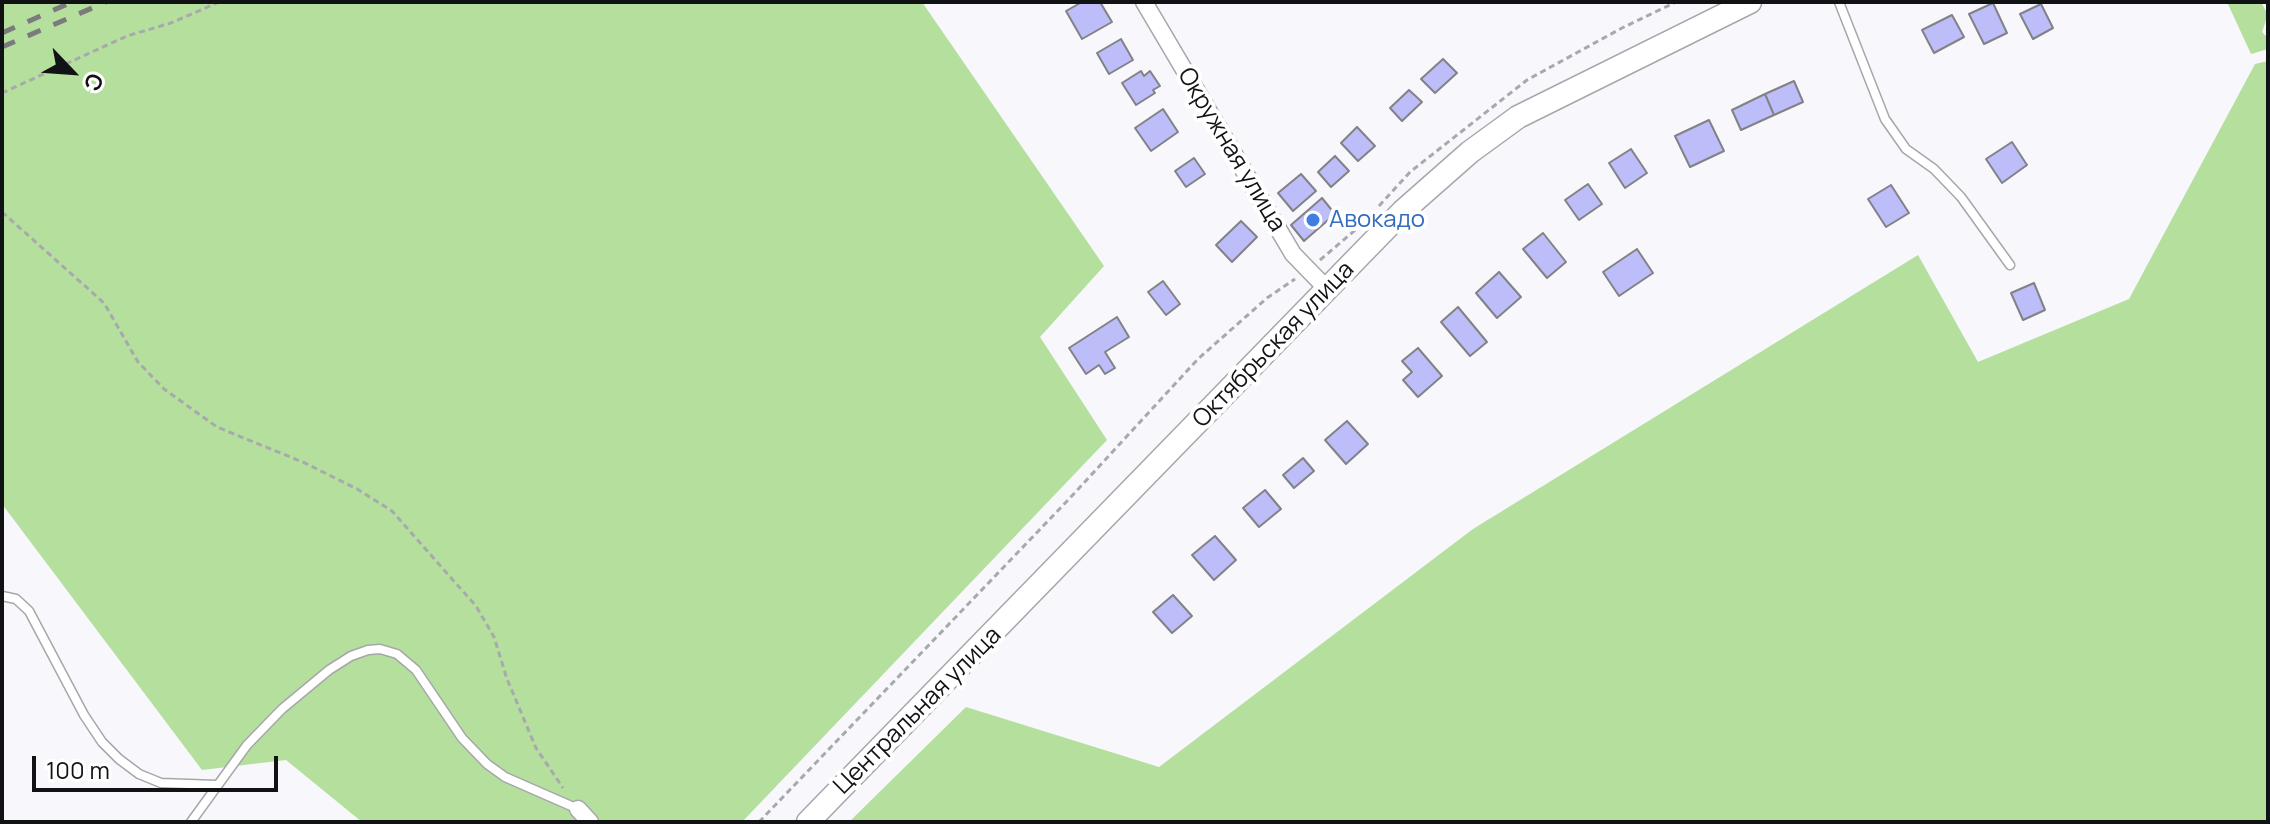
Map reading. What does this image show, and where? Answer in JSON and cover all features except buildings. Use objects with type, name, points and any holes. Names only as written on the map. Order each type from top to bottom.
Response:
[{"type":"main road","name":"Октябрьская улица","points":[[1028,599],[1403,211],[1470,152],[1518,117],[1750,2]]},
{"type":"main road","name":"Центральная улица","points":[[808,822],[1028,599]]},
{"type":"street","name":"Окружная улица","points":[[1144,2],[1293,254],[1328,290]]},
{"type":"street","points":[[578,809],[590,822]]},
{"type":"lane","points":[[1839,2],[1885,119],[1906,149],[1934,169],[1961,197],[2010,265]]},
{"type":"lane","points":[[2,596],[16,599],[29,611],[84,715],[102,742],[119,759],[153,781],[168,785],[216,785]]},
{"type":"lane","points":[[191,822],[247,745],[282,709],[351,656],[380,649],[397,654],[416,670],[462,738],[487,764],[505,777],[578,809]]},
{"type":"path","points":[[2,93],[127,36],[171,23],[219,2]]},
{"type":"path","points":[[2,212],[104,303],[138,362],[164,389],[217,427],[305,463],[392,511],[476,606],[494,637],[507,679],[536,748],[578,809]]},
{"type":"path","points":[[759,822],[1070,498],[1198,359],[1267,298],[1308,270]]},
{"type":"green space","points":[[2,2],[922,2],[1104,266],[1040,337],[1107,440],[742,822],[362,822],[286,760],[202,770],[2,504]]},
{"type":"green space","points":[[2227,2],[2261,2],[2268,15],[2262,32],[2267,37],[2268,49],[2251,54]]},
{"type":"green space","points":[[2268,61],[2268,822],[849,822],[966,707],[1159,767],[1473,529],[1918,255],[1978,362],[2129,299],[2255,64]]},
{"type":"railway","points":[[2,33],[72,2]]},
{"type":"railway","points":[[2,47],[106,2]]},
{"type":"place","name":"Авокадо","points":[[1313,220]]}]
